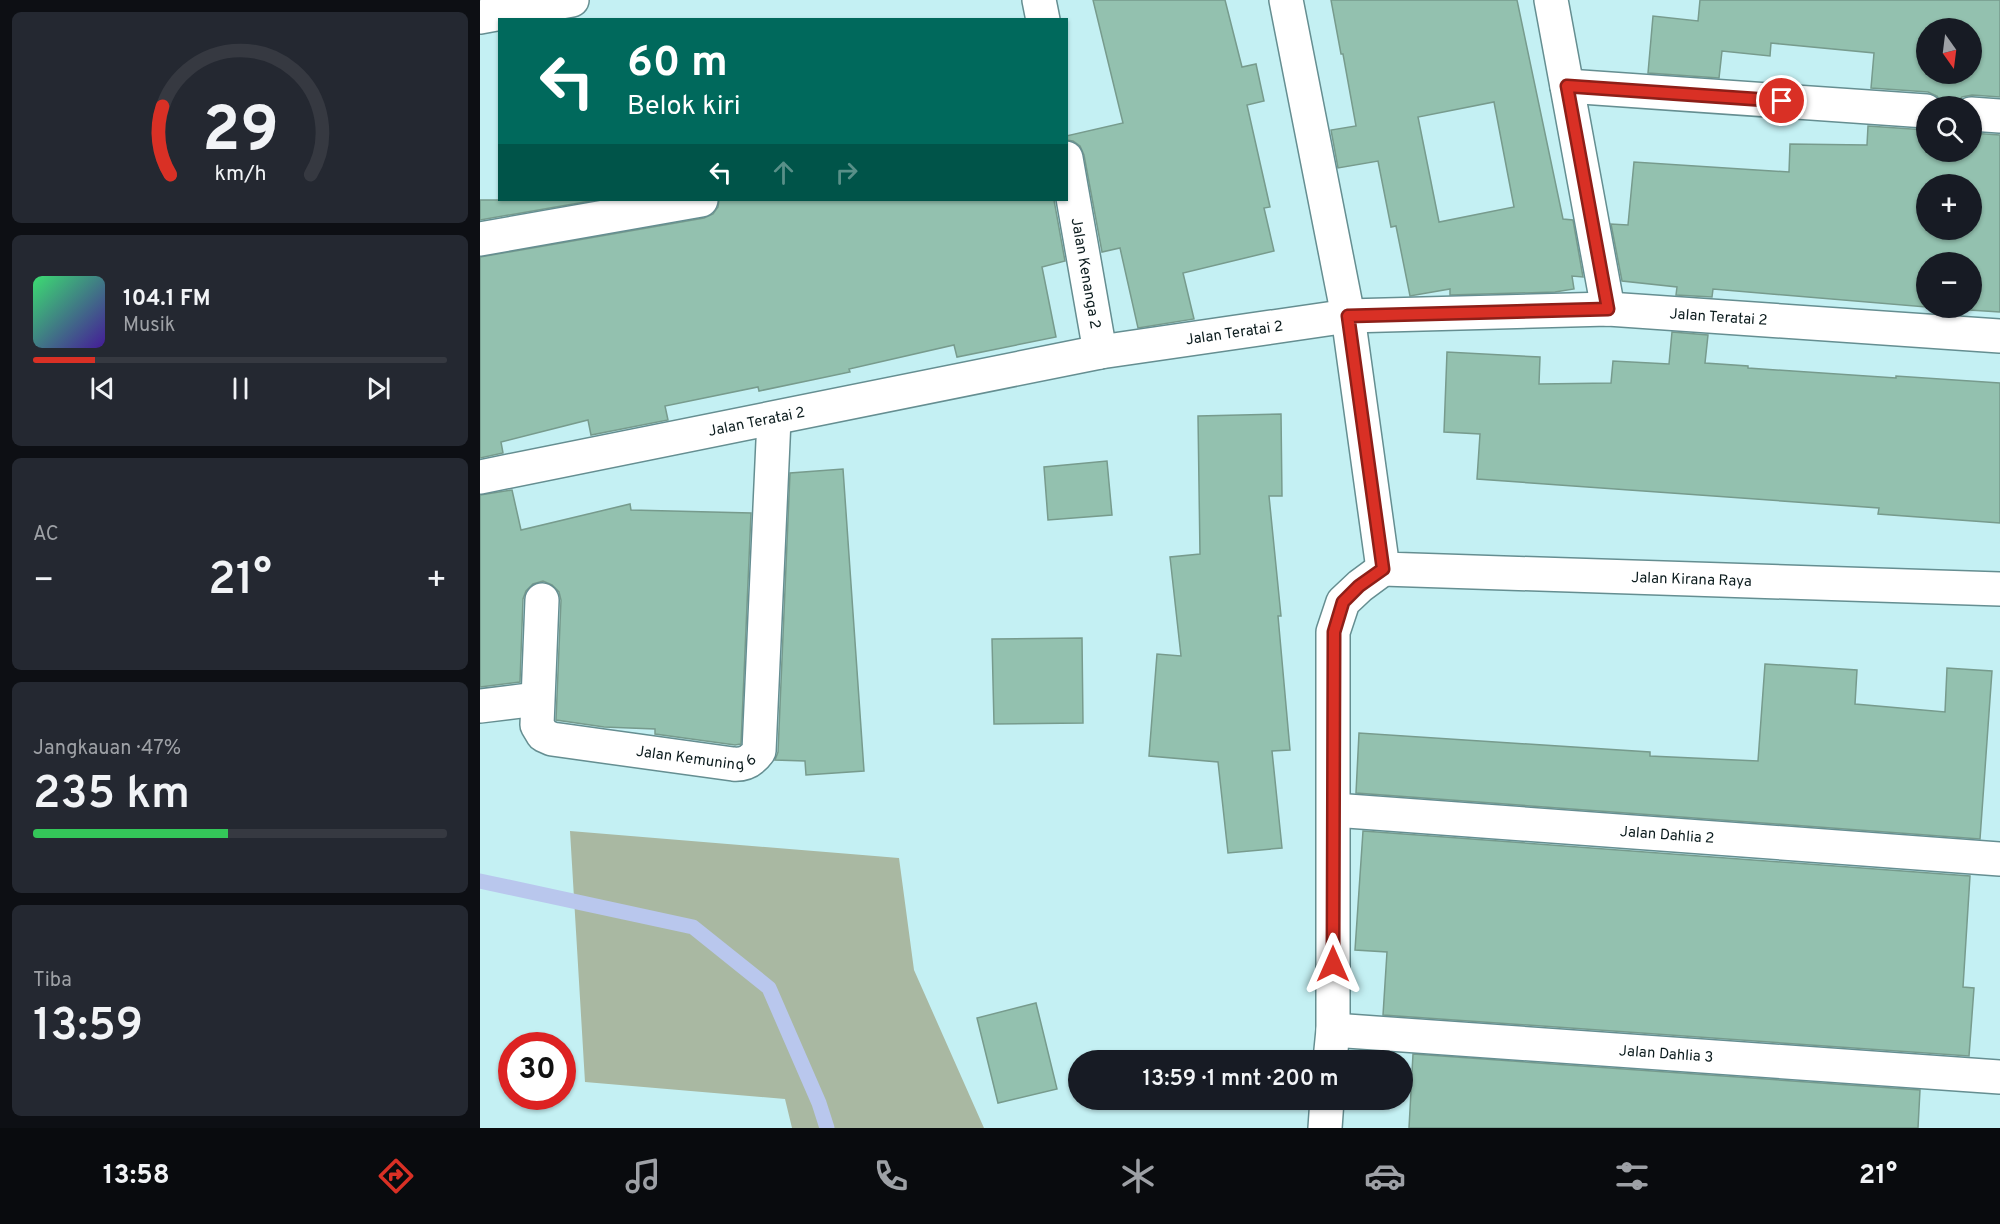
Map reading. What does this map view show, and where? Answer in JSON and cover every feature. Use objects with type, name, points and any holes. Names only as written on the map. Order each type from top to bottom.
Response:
[{"type":"street","points":[[480,17],[572,0]]},
{"type":"street","points":[[1039,0],[1042,18]]},
{"type":"street","points":[[1286,0],[1348,316],[1383,569],[1359,586],[1343,602],[1334,632],[1332,1045]]},
{"type":"street","points":[[1551,0],[1608,309]]},
{"type":"street","points":[[1567,86],[1916,110]]},
{"type":"street","points":[[1982,115],[2000,116]]},
{"type":"street","name":"Jalan Kenanga 2","points":[[1068,169],[1100,352]]},
{"type":"street","points":[[480,239],[695,201]]},
{"type":"street","name":"Jalan Teratai 2","points":[[480,477],[1100,352],[1348,316],[1608,309],[2000,336]]},
{"type":"street","name":"Jalan Kemuning 6","points":[[542,600],[537,725],[543,735],[552,739],[742,765],[755,757],[759,751],[774,418]]},
{"type":"street","name":"Jalan Kirana Raya","points":[[1383,569],[2000,589]]},
{"type":"street","points":[[480,706],[537,699]]},
{"type":"street","name":"Jalan Dahlia 2","points":[[1334,810],[2000,859]]},
{"type":"street","name":"Jalan Dahlia 3","points":[[1332,1045],[2000,1077]]},
{"type":"street","points":[[1325,1128],[1326,1110]]},
{"type":"green space","points":[[570,831],[899,858],[914,970],[984,1128],[792,1128],[785,1099],[585,1082]]},
{"type":"building","points":[[1093,0],[1225,0],[1242,67],[1256,64],[1264,101],[1247,105],[1270,207],[1264,208],[1274,251],[1183,273],[1194,319],[1138,328],[1120,248],[1102,252],[1084,155],[1080,146],[1068,140],[1068,136],[1123,123]]},
{"type":"building","points":[[1331,0],[1517,0],[1563,219],[1573,220],[1583,277],[1572,276],[1574,289],[1555,292],[1450,295],[1450,289],[1410,296],[1396,226],[1391,227],[1378,161],[1338,168],[1331,130],[1356,126],[1343,54],[1341,54]],"holes":[[[1494,102],[1514,207],[1439,222],[1418,117]]]},
{"type":"building","points":[[1700,0],[2000,0],[2000,97],[1937,96],[1928,92],[1871,88],[1874,53],[1771,43],[1770,56],[1722,51],[1719,78],[1648,73],[1653,16],[1698,21]]},
{"type":"building","points":[[1868,126],[1916,129],[1916,162],[1982,162],[1982,134],[2000,135],[2000,312],[1982,311],[1982,252],[1916,252],[1916,306],[1713,289],[1712,297],[1676,295],[1677,287],[1622,281],[1611,224],[1628,225],[1634,162],[1789,172],[1790,144],[1867,145]]},
{"type":"building","points":[[480,200],[590,201],[480,220]]},
{"type":"building","points":[[719,201],[1054,201],[1065,261],[1042,267],[1056,337],[957,357],[954,345],[849,369],[850,372],[759,391],[758,387],[665,406],[668,420],[591,435],[588,420],[501,442],[503,453],[480,458],[480,257],[704,218],[713,214]]},
{"type":"building","points":[[1672,332],[1708,335],[1705,363],[1748,366],[1748,368],[2000,383],[2000,523],[1878,514],[1879,508],[1477,479],[1480,434],[1444,432],[1447,352],[1540,357],[1539,384],[1611,383],[1613,361],[1669,364]]},
{"type":"building","points":[[1281,414],[1282,496],[1269,496],[1281,616],[1278,616],[1290,750],[1272,751],[1282,848],[1228,853],[1218,762],[1149,756],[1157,654],[1181,656],[1170,557],[1200,554],[1198,416]]},
{"type":"building","points":[[1107,461],[1112,515],[1048,520],[1044,467]]},
{"type":"building","points":[[843,469],[864,771],[806,775],[805,761],[775,760],[778,752],[790,473]]},
{"type":"building","points":[[512,490],[521,530],[630,504],[631,510],[751,513],[741,744],[655,734],[655,729],[604,727],[556,720],[561,600],[559,592],[552,585],[543,581],[533,584],[526,591],[523,599],[520,682],[480,687],[480,495]]},
{"type":"building","points":[[1082,638],[1083,723],[994,724],[992,639]]},
{"type":"building","points":[[1765,664],[1857,670],[1855,704],[1945,712],[1947,668],[1992,671],[1980,839],[1356,793],[1359,733],[1650,752],[1650,756],[1758,761]]},
{"type":"building","points":[[1363,831],[1970,876],[1963,987],[1974,988],[1969,1056],[1383,1015],[1387,952],[1355,950]]},
{"type":"building","points":[[1036,1003],[1057,1089],[998,1103],[977,1018]]},
{"type":"building","points":[[1413,1054],[1920,1090],[1918,1128],[1409,1128],[1410,1110],[1413,1110]]},
{"type":"waterway","points":[[480,881],[693,927],[769,988],[819,1103],[827,1128]]},
{"type":"route","points":[[1333,964],[1334,632],[1343,602],[1359,586],[1383,569],[1348,316],[1608,309],[1567,86],[1782,101]]}]
